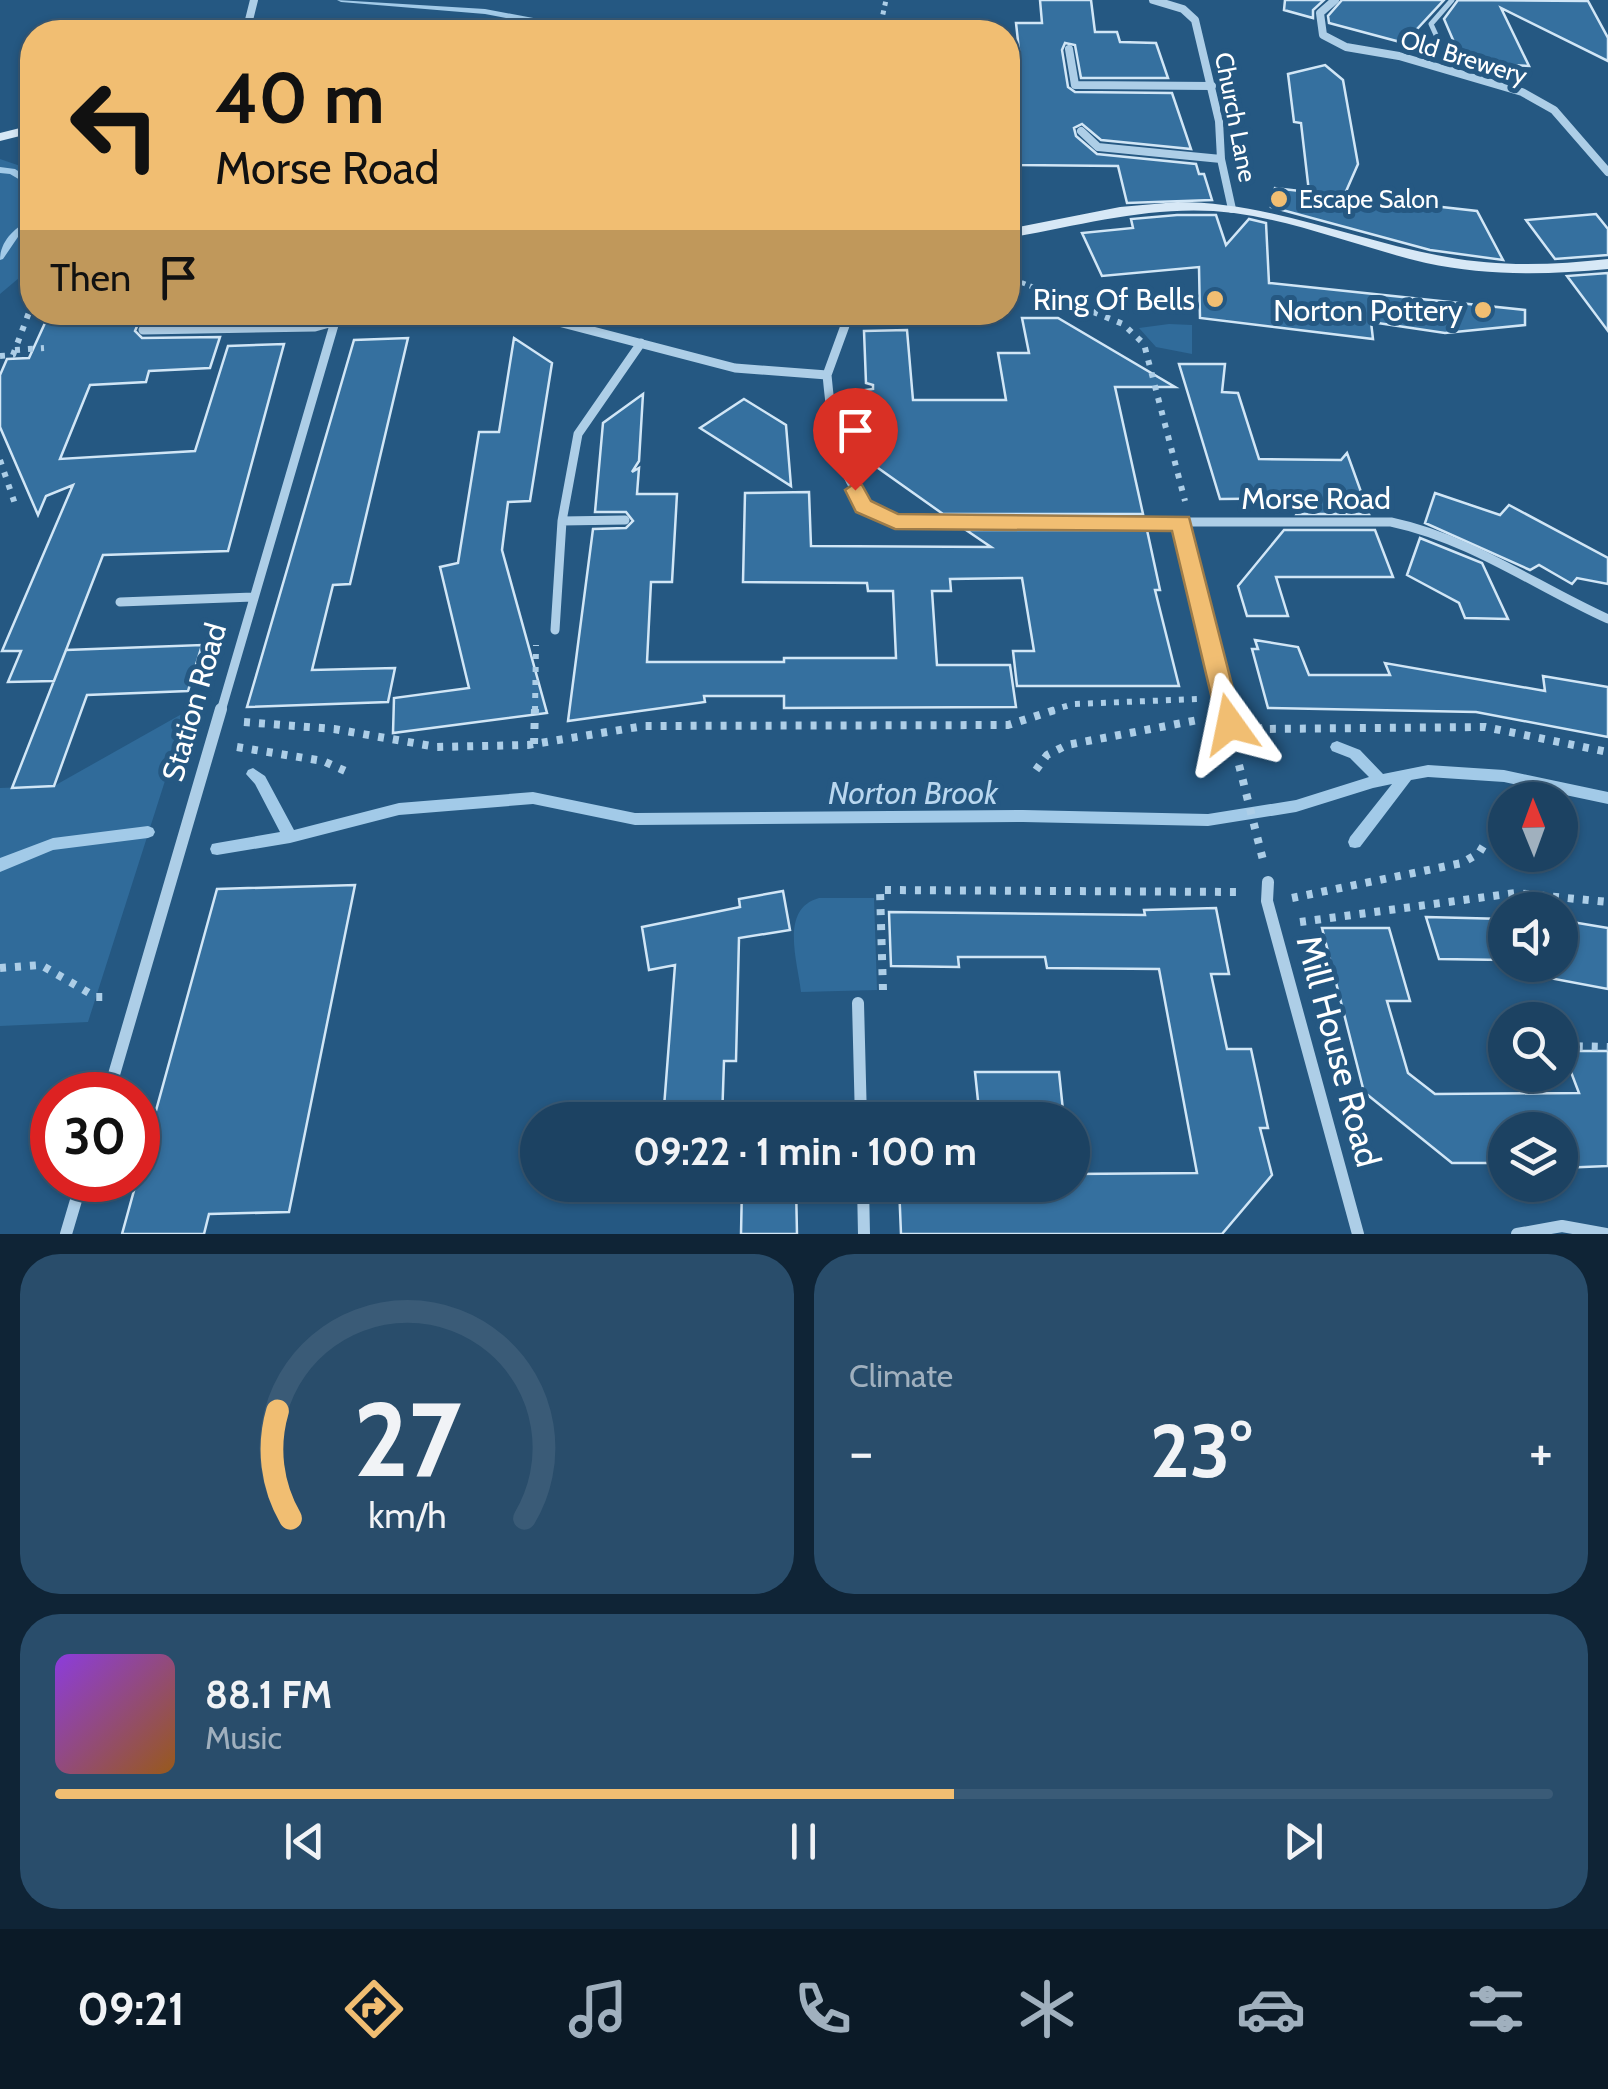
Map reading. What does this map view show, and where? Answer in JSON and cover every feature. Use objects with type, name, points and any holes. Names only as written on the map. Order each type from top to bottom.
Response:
[{"type":"main road","points":[[1020,232],[1158,207],[1232,209],[1483,268],[1525,270],[1608,264]]},
{"type":"street","name":"Church Lane","points":[[1153,0],[1183,9],[1196,20],[1212,86],[1232,209]]},
{"type":"street","name":"Old Brewery","points":[[1335,0],[1320,13],[1323,35],[1346,46],[1452,70],[1522,92],[1554,110],[1608,172]]},
{"type":"street","points":[[1069,49],[1075,86],[1212,86]]},
{"type":"street","points":[[1081,131],[1098,148],[1221,159]]},
{"type":"street","points":[[143,330],[303,325]]},
{"type":"street","name":"Station Road","points":[[115,1072],[334,325]]},
{"type":"street","points":[[571,325],[735,368],[827,374]]},
{"type":"street","name":"Morse Road","points":[[845,325],[827,374],[828,400],[855,490],[863,506],[878,516],[895,522],[1407,524],[1458,541],[1574,605],[1608,619]]},
{"type":"street","points":[[555,630],[562,521],[578,434],[641,343]]},
{"type":"street","points":[[562,521],[625,520]]},
{"type":"street","points":[[1186,523],[1233,740]]},
{"type":"street","points":[[120,602],[252,597]]},
{"type":"street","name":"Mill House Road","points":[[1268,887],[1274,924],[1358,1234]]},
{"type":"street","points":[[858,1002],[861,1102]]},
{"type":"street","points":[[66,1234],[75,1202]]},
{"type":"street","points":[[863,1202],[864,1234]]},
{"type":"street","points":[[1518,1234],[1558,1225],[1582,1226],[1606,1234]]},
{"type":"lane","points":[[1452,0],[1430,24],[1452,70]]},
{"type":"path","points":[[1020,281],[1123,324],[1144,344],[1186,523]]},
{"type":"path","points":[[0,356],[13,355],[22,325]]},
{"type":"path","points":[[16,350],[44,348]]},
{"type":"path","points":[[0,460],[15,504]]},
{"type":"path","points":[[534,744],[536,634]]},
{"type":"path","points":[[218,722],[277,722],[437,747],[534,744],[644,726],[1008,725],[1073,704],[1225,699],[1250,700],[1259,728],[1485,727],[1608,752]]},
{"type":"path","points":[[1036,770],[1047,755],[1067,745],[1190,720]]},
{"type":"path","points":[[858,1002],[884,1002],[880,890],[1268,887],[1233,740]]},
{"type":"path","points":[[245,747],[323,761],[352,774]]},
{"type":"path","points":[[1308,896],[1462,863],[1478,853],[1487,840]]},
{"type":"path","points":[[1274,924],[1358,918],[1516,893],[1554,893],[1608,902]]},
{"type":"path","points":[[0,968],[41,965],[96,998],[137,996]]},
{"type":"path","points":[[1578,1046],[1608,1047]]},
{"type":"shaded area","points":[[0,159],[20,166],[20,277],[0,294]]},
{"type":"shaded area","points":[[1192,325],[1192,354],[1156,347],[1139,328]]},
{"type":"shaded area","points":[[186,715],[88,1022],[0,1026],[0,788],[54,786]]},
{"type":"shaded area","points":[[819,898],[874,898],[877,990],[801,992],[795,925],[807,904]]},
{"type":"building","points":[[1040,0],[1091,0],[1095,32],[1117,32],[1120,42],[1156,43],[1168,78],[1081,78],[1075,45],[1065,43],[1062,50],[1068,87],[1075,92],[1172,93],[1191,149],[1101,140],[1082,124],[1074,128],[1076,136],[1097,154],[1196,164],[1199,174],[1204,174],[1212,200],[1127,203],[1118,166],[1020,165],[1020,23],[1042,23]]},
{"type":"building","points":[[1285,0],[1324,0],[1313,10],[1313,18],[1284,10]]},
{"type":"building","points":[[1342,0],[1444,0],[1404,43],[1329,23],[1328,16]]},
{"type":"building","points":[[1458,0],[1588,1],[1608,38],[1608,61],[1501,8],[1529,66],[1463,63],[1444,19]]},
{"type":"building","points":[[1325,65],[1343,80],[1358,164],[1344,196],[1477,211],[1503,260],[1430,250],[1271,207],[1275,188],[1309,192],[1301,123],[1294,122],[1288,74]]},
{"type":"building","points":[[1596,214],[1608,229],[1608,255],[1555,259],[1526,220]]},
{"type":"building","points":[[1216,215],[1226,245],[1249,219],[1266,223],[1269,283],[1525,310],[1525,325],[1445,333],[1371,322],[1373,339],[1200,318],[1199,267],[1102,276],[1082,233],[1133,228],[1131,219]]},
{"type":"building","points":[[1608,273],[1608,331],[1567,276]]},
{"type":"building","points":[[1022,318],[1058,318],[1175,387],[1115,387],[1143,514],[943,514],[864,458],[861,421],[867,421],[865,390],[873,389],[873,385],[866,383],[864,331],[907,330],[913,400],[1006,400],[998,353],[1029,353]]},
{"type":"building","points":[[44,325],[138,325],[135,331],[142,338],[220,337],[210,368],[149,371],[146,382],[90,385],[60,459],[195,451],[228,346],[284,344],[228,551],[103,555],[54,681],[8,682],[21,651],[2,651],[73,485],[46,496],[38,515],[0,427],[0,375],[7,359],[29,358]]},
{"type":"building","points":[[408,338],[350,584],[333,585],[312,670],[395,668],[388,702],[247,707],[354,340]]},
{"type":"building","points":[[514,338],[552,363],[530,501],[508,502],[502,550],[547,713],[393,733],[394,698],[469,688],[440,567],[458,563],[479,432],[499,432]]},
{"type":"building","points":[[1179,364],[1225,364],[1222,392],[1238,393],[1259,459],[1341,460],[1347,453],[1369,514],[1297,514],[1310,498],[1220,499]]},
{"type":"building","points":[[643,394],[639,461],[632,472],[639,468],[637,494],[677,494],[672,582],[651,582],[647,662],[896,658],[893,591],[868,591],[867,583],[743,582],[745,493],[809,492],[811,546],[991,547],[966,530],[1147,530],[1160,590],[1155,590],[1179,686],[1017,686],[1013,651],[1034,651],[1022,578],[950,579],[951,591],[932,591],[937,665],[1010,665],[1016,707],[784,708],[784,696],[704,696],[705,702],[568,721],[593,529],[626,528],[633,521],[626,512],[595,512],[603,423]]},
{"type":"building","points":[[744,399],[786,425],[791,486],[700,428]]},
{"type":"building","points":[[1435,493],[1500,515],[1509,505],[1608,558],[1608,584],[1577,578],[1572,584],[1539,565],[1530,570],[1425,523]]},
{"type":"building","points":[[1284,530],[1375,530],[1393,577],[1276,577],[1288,616],[1247,616],[1238,586]]},
{"type":"building","points":[[1420,538],[1482,563],[1508,619],[1465,618],[1459,603],[1407,575]]},
{"type":"building","points":[[1255,640],[1298,647],[1309,675],[1390,675],[1385,663],[1545,691],[1543,676],[1608,687],[1608,737],[1476,712],[1268,708],[1252,649],[1258,649]]},
{"type":"building","points":[[202,645],[188,691],[87,695],[54,786],[12,788],[66,650]]},
{"type":"building","points":[[355,885],[289,1212],[209,1214],[204,1234],[122,1234],[131,1202],[160,1202],[160,1096],[217,889]]},
{"type":"building","points":[[783,891],[790,930],[739,938],[736,1061],[724,1061],[723,1102],[664,1102],[675,965],[649,970],[642,927],[740,907],[739,899]]},
{"type":"building","points":[[1216,908],[1229,974],[1211,974],[1227,1049],[1251,1049],[1268,1128],[1260,1128],[1272,1175],[1222,1234],[901,1234],[900,1202],[1090,1202],[1090,1174],[1197,1173],[1159,969],[1047,968],[1045,957],[958,957],[959,967],[891,966],[889,912],[1145,915],[1144,910]]},
{"type":"building","points":[[1426,917],[1488,919],[1488,960],[1439,959]]},
{"type":"building","points":[[1578,923],[1608,928],[1608,989],[1571,982],[1578,982]]},
{"type":"building","points":[[1322,928],[1389,928],[1410,1001],[1387,1001],[1408,1073],[1435,1094],[1579,1093],[1578,1051],[1608,1051],[1608,1166],[1578,1167],[1578,1112],[1488,1112],[1488,1163],[1452,1163],[1364,1092]]},
{"type":"building","points":[[975,1072],[1059,1072],[1062,1102],[978,1102]]},
{"type":"building","points":[[742,1202],[796,1202],[797,1234],[741,1234]]},
{"type":"waterway","points":[[341,0],[485,11],[533,20]]},
{"type":"waterway","name":"Norton Brook","points":[[0,170],[20,176]]},
{"type":"waterway","name":"Norton Brook","points":[[0,257],[20,230]]},
{"type":"waterway","points":[[1337,747],[1355,754],[1381,780]]},
{"type":"waterway","name":"Norton Brook","points":[[1407,775],[1428,771],[1504,776],[1608,798]]},
{"type":"waterway","points":[[253,774],[290,837]]},
{"type":"waterway","points":[[1355,842],[1407,775]]},
{"type":"waterway","name":"Norton Brook","points":[[1381,780],[1407,775]]},
{"type":"waterway","name":"Norton Brook","points":[[290,837],[399,809],[533,798],[635,819],[1023,816],[1208,820],[1296,806],[1381,780]]},
{"type":"waterway","name":"Norton Brook","points":[[0,865],[53,844],[148,832]]},
{"type":"waterway","name":"Norton Brook","points":[[217,849],[290,837]]},
{"type":"place","name":"Escape Salon","points":[[1279,199]]},
{"type":"place","name":"Ring Of Bells","points":[[1215,299]]},
{"type":"place","name":"Norton Pottery","points":[[1483,310]]},
{"type":"route","points":[[855,490],[863,506],[895,522],[1181,523],[1230,724]]}]
